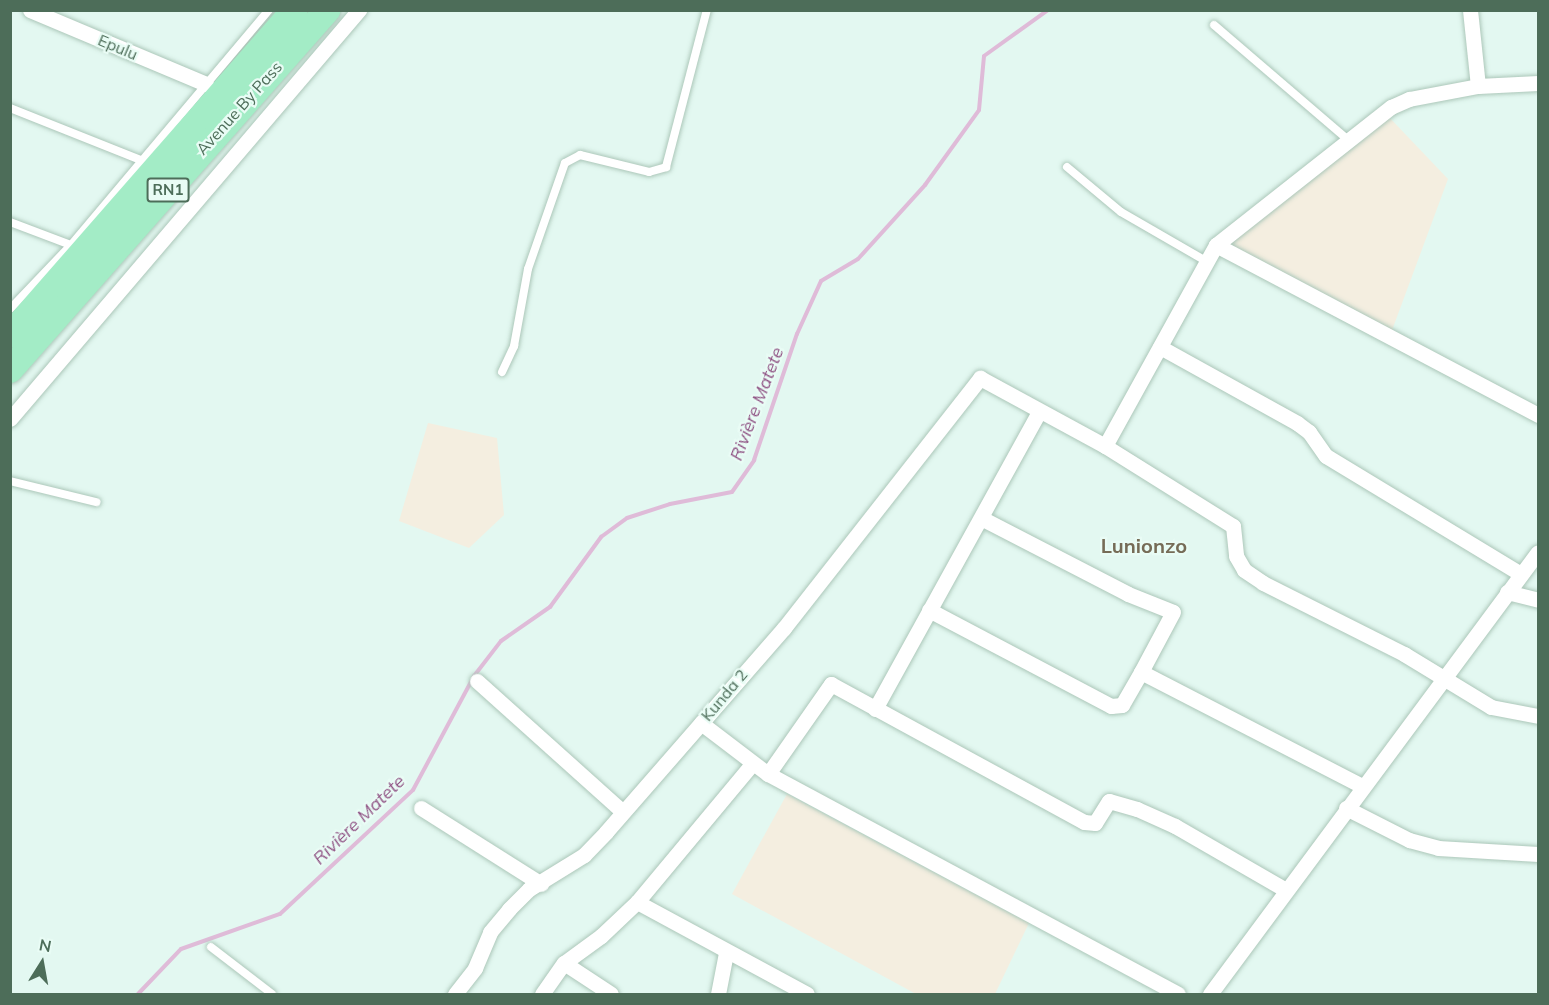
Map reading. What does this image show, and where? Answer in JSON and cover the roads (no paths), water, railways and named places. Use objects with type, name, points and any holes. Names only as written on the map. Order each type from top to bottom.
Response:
[{"type":"highway","name":"Avenue By Pass","points":[[10,335],[295,10]]},
{"type":"highway","name":"Avenue By Pass","points":[[10,370],[157,170],[327,10]]},
{"type":"street","name":"Epulu","points":[[30,10],[62,17],[206,84]]},
{"type":"street","points":[[10,419],[359,10]]},
{"type":"street","points":[[1470,10],[1478,86]]},
{"type":"street","points":[[1105,446],[1216,246],[1391,107],[1409,99],[1478,86],[1539,83]]},
{"type":"street","points":[[1216,246],[1539,415]]},
{"type":"street","points":[[1160,346],[1297,423],[1309,432],[1326,456],[1521,574]]},
{"type":"street","name":"Kunda 2","points":[[455,994],[475,968],[490,932],[522,896],[584,855],[701,723],[784,628],[980,378],[1039,411]]},
{"type":"street","points":[[876,710],[983,519],[1039,411],[1105,446],[1233,526],[1236,556],[1244,570],[1491,707],[1539,716]]},
{"type":"street","points":[[930,610],[1111,706],[1122,705],[1173,612],[1128,594],[983,519]]},
{"type":"street","points":[[1210,994],[1362,786],[1539,552]]},
{"type":"street","points":[[1507,592],[1539,600]]},
{"type":"street","points":[[1141,672],[1362,786]]},
{"type":"street","points":[[477,681],[622,811]]},
{"type":"street","points":[[768,774],[831,684],[1084,822],[1095,823],[1109,801],[1137,809],[1175,826],[1286,890]]},
{"type":"street","points":[[701,723],[768,774],[1178,994]]},
{"type":"street","points":[[542,994],[564,963],[601,936],[637,902],[752,764]]},
{"type":"street","points":[[421,808],[541,884]]},
{"type":"street","points":[[1347,808],[1398,836],[1438,848],[1539,854]]},
{"type":"street","points":[[637,902],[726,953],[807,994]]},
{"type":"street","points":[[718,994],[726,953]]},
{"type":"street","points":[[564,963],[611,994]]},
{"type":"lane","points":[[10,309],[71,245],[157,170],[206,84],[269,10]]},
{"type":"lane","points":[[502,372],[514,346],[528,269],[565,163],[580,155],[649,172],[666,167],[707,10]]},
{"type":"lane","points":[[1214,25],[1348,140]]},
{"type":"lane","points":[[10,108],[157,170]]},
{"type":"lane","points":[[1067,167],[1121,212],[1206,261]]},
{"type":"lane","points":[[10,222],[71,245]]},
{"type":"lane","points":[[10,481],[96,502]]},
{"type":"lane","points":[[212,947],[272,994]]},
{"type":"waterway","name":"Rivière Matete","points":[[138,994],[181,949],[280,914],[413,790],[474,676],[501,641],[550,607],[601,537],[627,518],[670,504],[732,492],[754,460],[797,334],[821,281],[858,259],[925,185],[979,110],[984,56],[1048,10]]},
{"type":"district","name":"Lunionzo","points":[[1144,545]]}]
